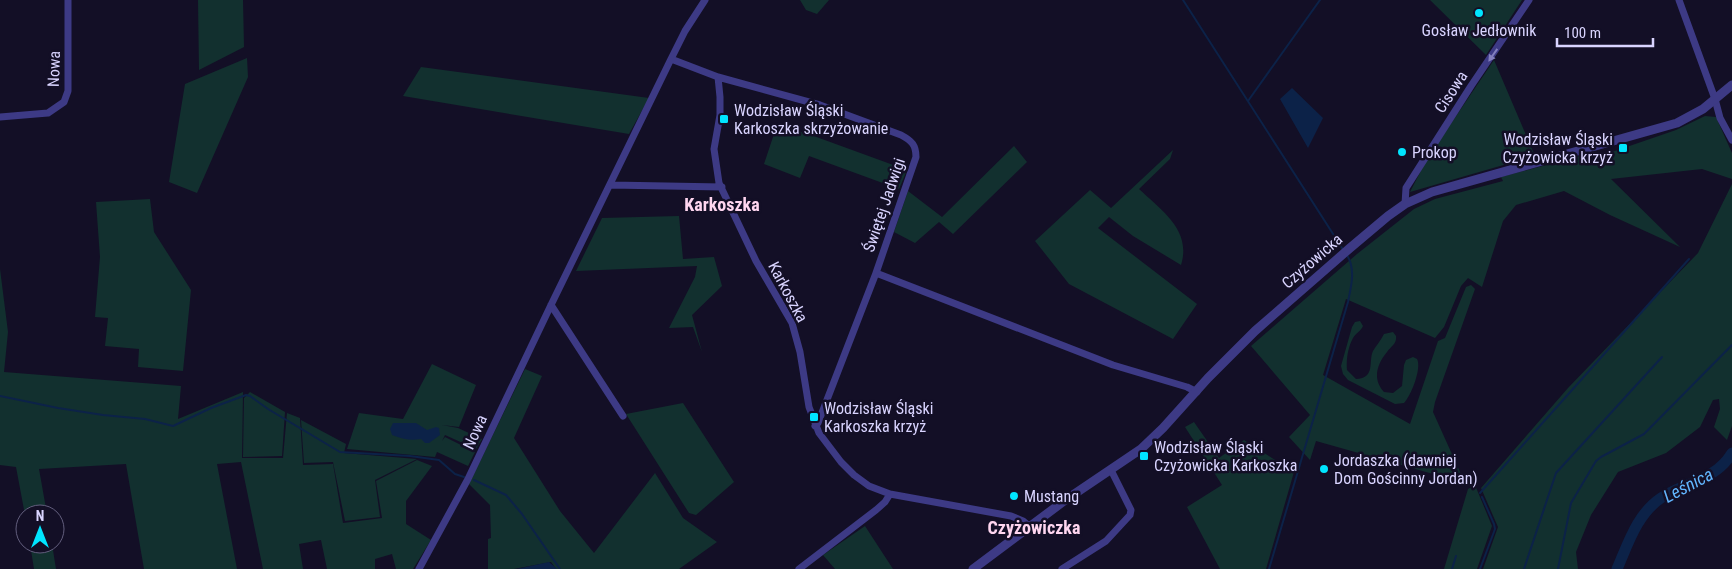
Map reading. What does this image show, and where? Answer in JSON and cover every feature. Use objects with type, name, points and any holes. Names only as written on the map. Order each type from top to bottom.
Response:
[{"type":"street","name":"Nowa","points":[[0,117],[48,113],[64,102],[68,91],[68,0]]},
{"type":"street","points":[[705,0],[685,31],[671,59],[718,77]]},
{"type":"street","name":"Cisowa","points":[[1405,204],[1406,188],[1529,0]]},
{"type":"street","points":[[1679,0],[1715,99],[1720,118],[1732,140]]},
{"type":"street","name":"Nowa","points":[[419,569],[468,479],[671,59]]},
{"type":"street","name":"Karkoszka","points":[[718,77],[720,98],[714,149],[716,166],[722,187],[756,261],[792,323],[815,426],[830,448],[854,475],[869,486],[890,494],[1011,516],[1023,521],[1030,527]]},
{"type":"street","name":"Świętej Jadwigi","points":[[718,77],[820,105],[901,135],[910,140],[916,147],[916,157],[876,274],[818,424],[815,426]]},
{"type":"street","name":"Czyżowicka","points":[[972,569],[1064,501],[1141,449],[1255,331],[1350,248],[1405,204],[1432,192],[1677,123],[1696,113],[1732,85]]},
{"type":"street","points":[[611,185],[722,187]]},
{"type":"street","name":"Świętej Jadwigi","points":[[876,274],[1113,364],[1187,387],[1197,392]]},
{"type":"street","points":[[551,305],[623,416]]},
{"type":"street","points":[[1062,569],[1106,541],[1130,515],[1131,510],[1111,470]]},
{"type":"street","points":[[799,569],[876,510],[885,502],[890,494]]},
{"type":"green space","points":[[198,0],[243,0],[244,47],[199,70]]},
{"type":"green space","points":[[800,0],[829,0],[817,14],[806,10]]},
{"type":"green space","points":[[1430,0],[1522,0],[1486,55]]},
{"type":"green space","points":[[247,58],[248,77],[197,193],[169,182],[185,84]]},
{"type":"green space","points":[[1494,60],[1535,156],[1410,192],[1427,159]]},
{"type":"green space","points":[[421,67],[649,98],[629,134],[403,96]]},
{"type":"green space","points":[[1705,116],[1716,117],[1732,153],[1732,179],[1702,169],[1611,179],[1680,247],[1610,215],[1564,191],[1516,205],[1503,221],[1482,287],[1468,278],[1461,286],[1444,327],[1435,338],[1346,299],[1323,375],[1410,424],[1438,341],[1445,338],[1466,287],[1471,285],[1475,289],[1433,412],[1465,483],[1316,441],[1310,460],[1289,437],[1310,415],[1251,346],[1357,254],[1414,209],[1435,199],[1503,181],[1501,177],[1595,152],[1612,152],[1676,130]]},
{"type":"green space","points":[[777,125],[811,135],[907,170],[899,189],[809,156],[800,178],[764,164]]},
{"type":"green space","points":[[1014,146],[1027,162],[953,234],[939,222],[915,243],[894,232],[908,191],[942,217]]},
{"type":"green space","points":[[1173,150],[1170,159],[1139,189],[1165,213],[1178,231],[1182,241],[1181,265],[1133,236],[1109,217],[1098,228],[1197,304],[1173,339],[1069,284],[1035,241],[1090,190],[1111,208]]},
{"type":"green space","points":[[1732,184],[1732,426],[1727,440],[1714,427],[1720,409],[1719,399],[1713,400],[1700,427],[1666,453],[1618,472],[1591,515],[1576,552],[1578,569],[1483,569],[1498,527],[1481,488],[1568,388],[1698,253]]},
{"type":"green space","points":[[150,199],[154,232],[191,290],[183,371],[138,367],[139,349],[105,346],[108,318],[95,317],[100,257],[96,202]]},
{"type":"green space","points":[[679,216],[683,259],[714,257],[722,286],[692,315],[702,352],[693,327],[669,328],[695,277],[697,266],[576,271],[602,218]]},
{"type":"green space","points":[[0,269],[8,332],[4,372],[181,386],[178,419],[243,392],[242,458],[283,458],[287,413],[300,418],[303,465],[333,464],[343,523],[382,518],[376,481],[417,460],[432,466],[406,501],[406,524],[431,540],[413,569],[396,569],[392,554],[375,559],[375,569],[327,569],[321,540],[299,544],[303,569],[263,569],[241,462],[217,464],[237,569],[144,569],[126,464],[39,469],[45,504],[23,504],[16,467],[0,465]]},
{"type":"green space","points":[[1360,321],[1363,326],[1350,345],[1347,370],[1356,379],[1366,376],[1369,373],[1373,351],[1384,334],[1393,332],[1396,336],[1396,341],[1381,361],[1377,377],[1380,387],[1384,392],[1393,393],[1402,386],[1406,360],[1413,357],[1417,359],[1418,369],[1415,382],[1404,403],[1395,404],[1348,380],[1343,374],[1341,366],[1352,327],[1355,322]]},
{"type":"green space","points":[[432,364],[476,385],[459,427],[442,425],[458,428],[482,439],[476,449],[445,435],[442,441],[445,437],[475,452],[468,466],[437,452],[435,457],[347,449],[359,413],[403,419]]},
{"type":"green space","points":[[525,369],[542,376],[514,438],[560,511],[594,553],[655,473],[683,518],[717,542],[679,569],[556,569],[551,562],[514,569],[488,569],[488,539],[491,538],[490,505],[469,484]]},
{"type":"green space","points":[[250,392],[285,412],[282,456],[243,457],[244,398]]},
{"type":"green space","points":[[683,403],[734,482],[696,515],[689,513],[626,414]]},
{"type":"green space","points":[[301,420],[346,444],[344,453],[417,459],[375,480],[380,517],[345,521],[333,462],[304,463]]},
{"type":"green space","points":[[1194,422],[1219,458],[1244,440],[1294,472],[1266,569],[1220,569],[1187,507],[1222,485],[1185,427]]},
{"type":"green space","points":[[1475,485],[1492,526],[1477,569],[1444,569],[1468,489]]},
{"type":"green space","points":[[865,526],[893,569],[835,569],[823,555]]},
{"type":"green space","points":[[32,554],[54,554],[56,569],[34,569]]},
{"type":"water","points":[[1292,88],[1323,118],[1308,148],[1280,99]]},
{"type":"water","points":[[393,423],[416,423],[427,430],[436,427],[439,428],[440,435],[429,443],[425,443],[421,439],[403,439],[392,435],[390,429]]},
{"type":"water","points":[[549,562],[557,569],[517,569]]},
{"type":"waterway","points":[[1183,0],[1344,251]]},
{"type":"waterway","points":[[1248,101],[1320,0]]},
{"type":"waterway","points":[[1269,569],[1348,302],[1352,272],[1347,255]]},
{"type":"waterway","points":[[1480,493],[1689,259]]},
{"type":"waterway","points":[[1558,569],[1571,503],[1596,461],[1644,434],[1732,345]]},
{"type":"waterway","points":[[1524,569],[1556,473],[1662,357]]},
{"type":"waterway","points":[[0,396],[58,408],[145,419],[173,426],[211,408],[246,395],[340,452],[410,456],[439,460],[455,474],[464,477]]},
{"type":"waterway","name":"Leśnica","points":[[1617,569],[1634,530],[1646,512],[1661,498],[1717,470],[1732,453]]},
{"type":"waterway","points":[[474,480],[506,495],[522,514],[560,569]]},
{"type":"waterway","points":[[1480,569],[1495,529],[1482,497]]},
{"type":"waterway","points":[[1452,569],[1456,556]]},
{"type":"place","name":"Gosław Jedłownik","points":[[1479,13]]},
{"type":"place","name":"Wodzisław Śląski Karkoszka skrzyżowanie","points":[[724,119]]},
{"type":"place","name":"Wodzisław Śląski Czyżowicka krzyż","points":[[1623,148]]},
{"type":"place","name":"Prokop","points":[[1402,152]]},
{"type":"place","name":"Wodzisław Śląski Karkoszka krzyż","points":[[814,417]]},
{"type":"place","name":"Wodzisław Śląski Czyżowicka Karkoszka","points":[[1144,456]]},
{"type":"place","name":"Jordaszka (dawniej Dom Gościnny Jordan)","points":[[1324,469]]},
{"type":"place","name":"Mustang","points":[[1014,496]]},
{"type":"district","name":"Karkoszka","points":[[722,204]]},
{"type":"district","name":"Czyżowiczka","points":[[1034,527]]}]
